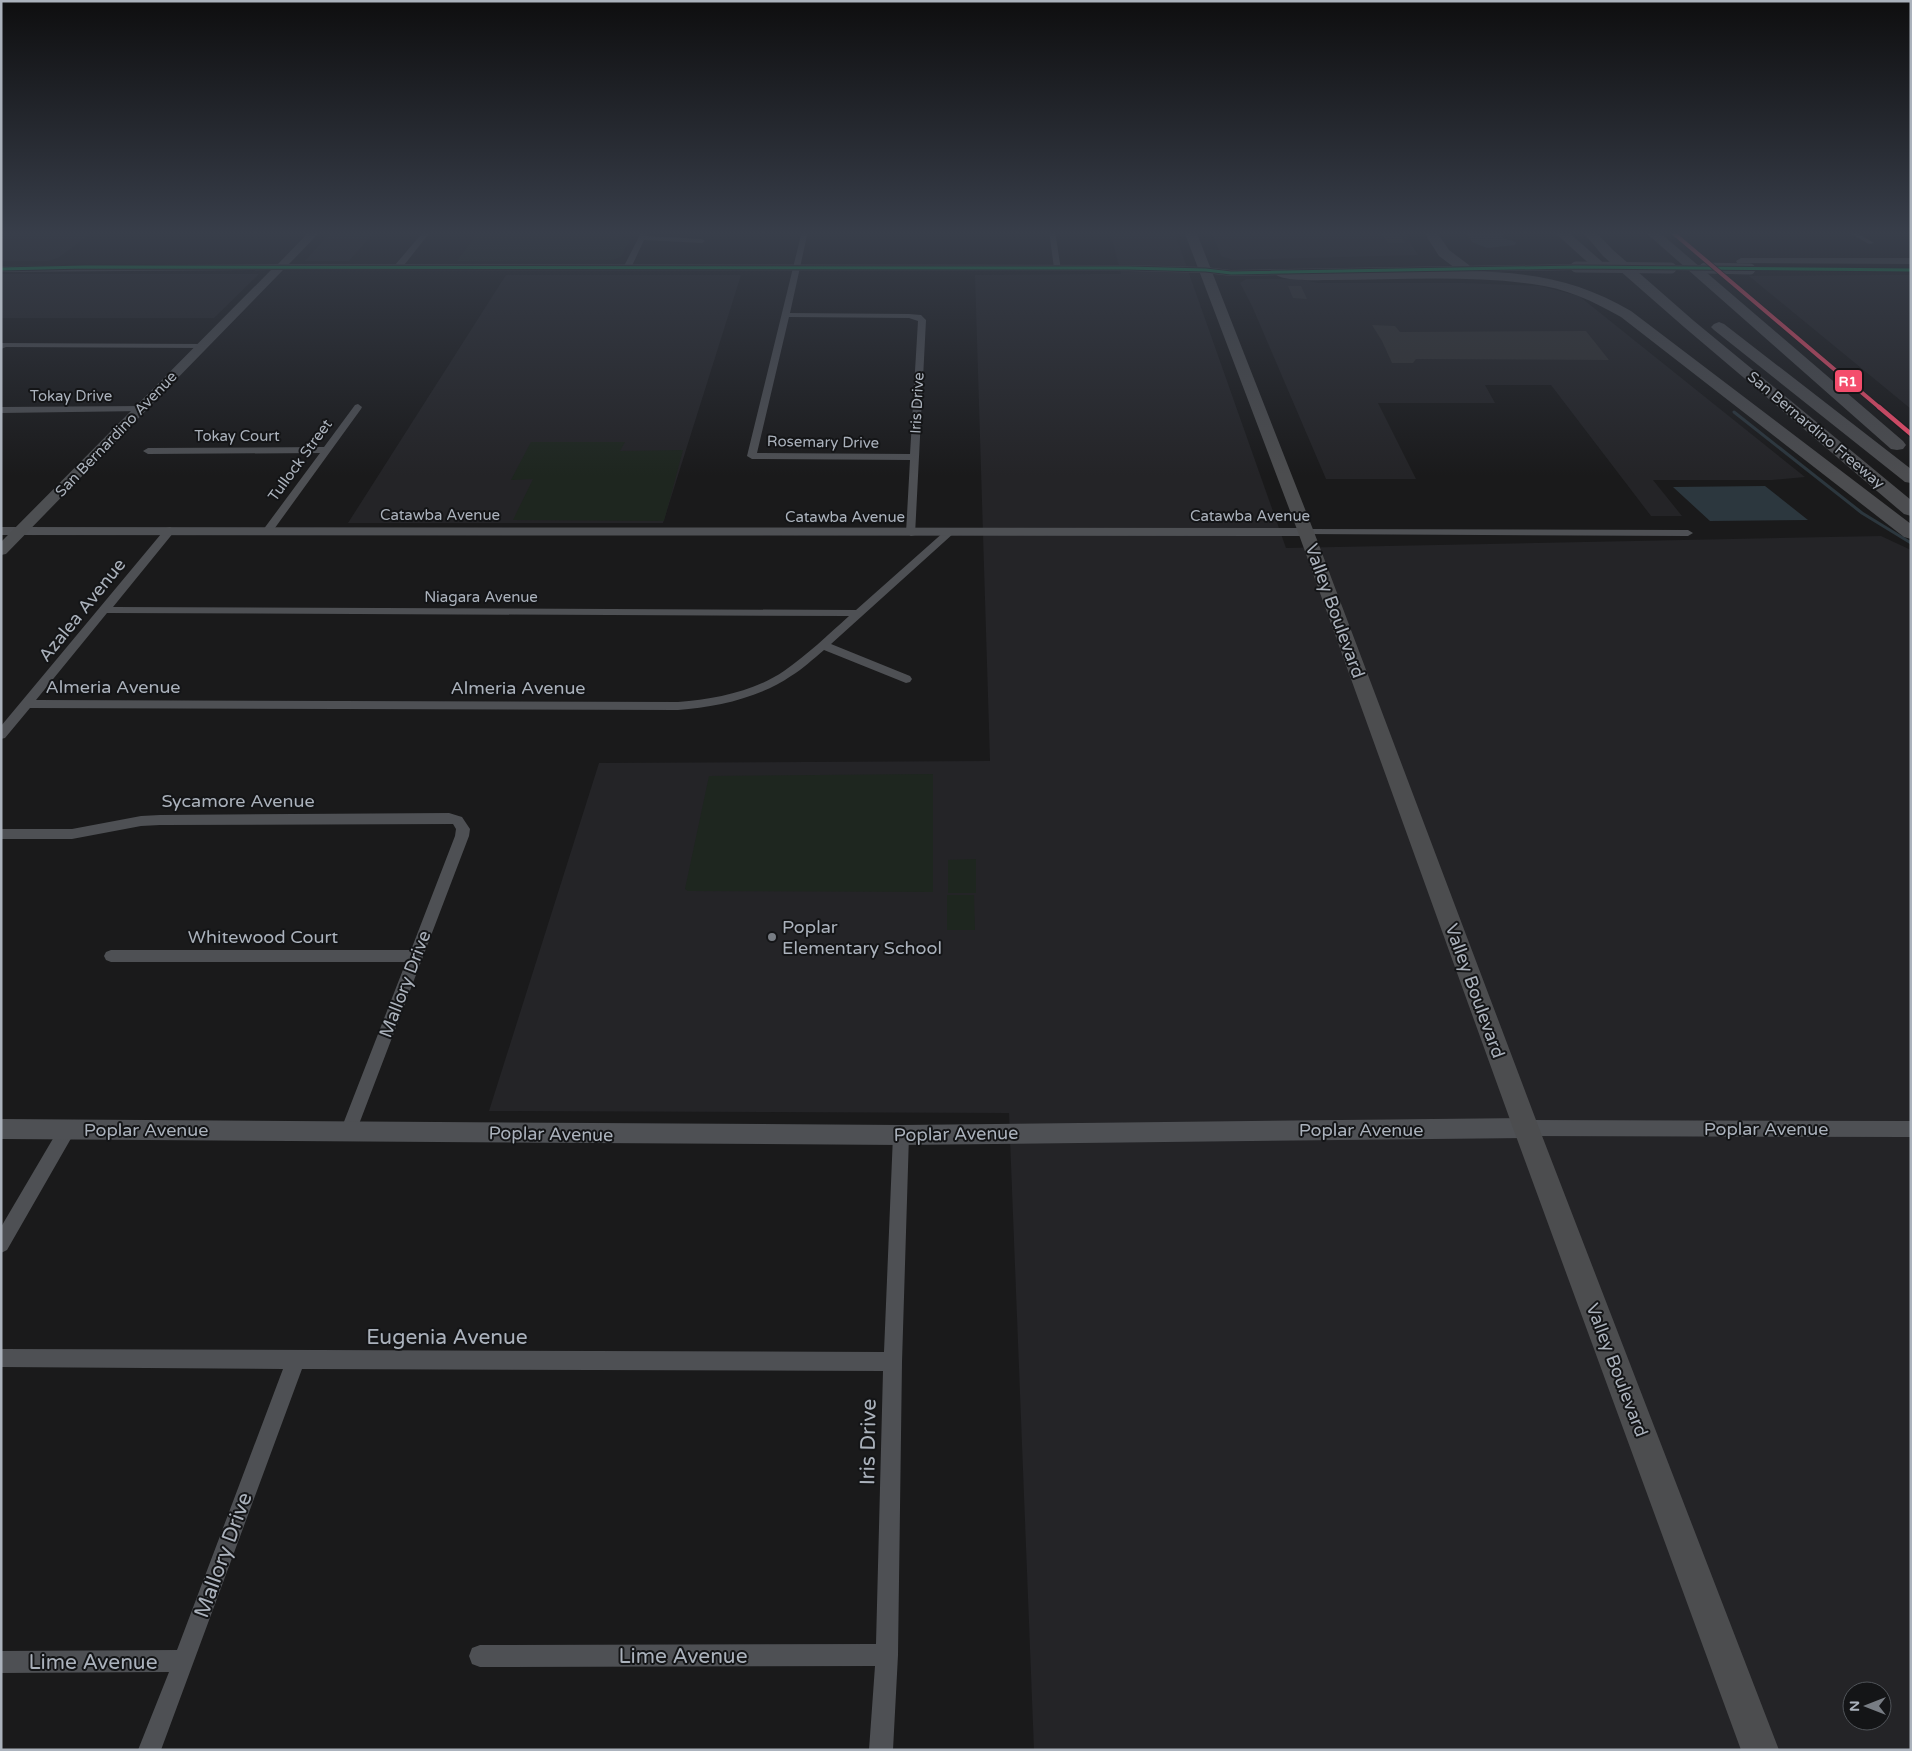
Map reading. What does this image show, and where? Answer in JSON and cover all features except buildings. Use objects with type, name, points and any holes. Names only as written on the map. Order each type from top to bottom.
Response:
[{"type":"highway","points":[[1624,313],[1911,533]]},
{"type":"highway","points":[[1656,313],[1712,356],[1813,428]]},
{"type":"highway","name":"San Bernardino Freeway","points":[[1676,313],[1911,510]]},
{"type":"highway","points":[[1744,313],[1762,326],[1911,457]]},
{"type":"highway","name":"San Bernardino Freeway","points":[[1709,319],[1911,478]]},
{"type":"main road","name":"San Bernardino Avenue","points":[[1,551],[235,313]]},
{"type":"main road","name":"Valley Boulevard","points":[[1222,313],[1306,532],[1526,1128],[1760,1750]]},
{"type":"street","name":"Rosemary Drive","points":[[786,315],[752,456],[914,457]]},
{"type":"street","name":"Iris Drive","points":[[786,315],[910,316],[920,318],[911,533]]},
{"type":"street","points":[[2,346],[202,346]]},
{"type":"street","name":"Tullock Street","points":[[268,530],[358,407]]},
{"type":"street","name":"Tokay Drive","points":[[1,410],[141,409]]},
{"type":"street","name":"Tokay Court","points":[[148,451],[326,450]]},
{"type":"street","name":"Azalea Avenue","points":[[1,735],[170,530]]},
{"type":"street","name":"Catawba Avenue","points":[[1,532],[268,530],[911,533],[1688,533]]},
{"type":"street","name":"Almeria Avenue","points":[[28,704],[678,706],[720,700],[764,686],[786,674],[823,645],[949,533]]},
{"type":"street","name":"Niagara Avenue","points":[[104,610],[858,613]]},
{"type":"street","points":[[823,645],[906,679]]},
{"type":"street","name":"Sycamore Avenue","points":[[1,834],[72,834],[141,821],[160,820],[449,818],[457,820],[461,824],[463,829],[462,836]]},
{"type":"street","name":"Mallory Drive","points":[[348,1132],[462,836]]},
{"type":"street","name":"Whitewood Court","points":[[112,956],[416,956]]},
{"type":"street","name":"Poplar Avenue","points":[[1,1129],[901,1135],[1526,1128],[1911,1129]]},
{"type":"street","points":[[1,1244],[67,1130]]},
{"type":"street","name":"Iris Drive","points":[[881,1750],[886,1655],[901,1135]]},
{"type":"street","name":"Eugenia Avenue","points":[[1,1358],[893,1362]]},
{"type":"street","name":"Mallory Drive","points":[[149,1750],[296,1359]]},
{"type":"street","name":"Lime Avenue","points":[[480,1656],[886,1655]]},
{"type":"street","name":"Lime Avenue","points":[[1,1662],[184,1661]]},
{"type":"shaded area","points":[[1,313],[219,313],[214,318],[1,318]]},
{"type":"shaded area","points":[[482,313],[729,313],[663,523],[348,523]]},
{"type":"shaded area","points":[[976,313],[1203,313],[1286,548],[1881,536],[1911,550],[1911,1750],[1034,1750],[1009,1113],[489,1111],[599,763],[990,761]]},
{"type":"shaded area","points":[[1255,313],[1600,313],[1805,477],[1772,480],[1653,480],[1682,516],[1651,516],[1551,385],[1485,385],[1495,403],[1378,403],[1416,479],[1326,479]]},
{"type":"shaded area","points":[[1794,313],[1911,313],[1911,409]]},
{"type":"shaded area","points":[[531,442],[625,442],[620,451],[683,450],[664,521],[513,520],[533,479],[511,480]]},
{"type":"shaded area","points":[[1765,486],[1808,520],[1710,521],[1673,487]]},
{"type":"shaded area","points":[[933,774],[933,892],[688,891],[685,889],[709,776]]},
{"type":"shaded area","points":[[976,859],[976,893],[948,893],[948,860]]},
{"type":"shaded area","points":[[947,895],[974,895],[975,930],[947,930]]},
{"type":"waterway","points":[[1734,412],[1862,513],[1911,543]]},
{"type":"railway","points":[[1767,313],[1880,408]]},
{"type":"railway","points":[[1879,407],[1911,434]]},
{"type":"transit line","name":"R1","points":[[1768,313],[1911,434]]},
{"type":"place","name":"Poplar Elementary School","points":[[772,937]]}]
